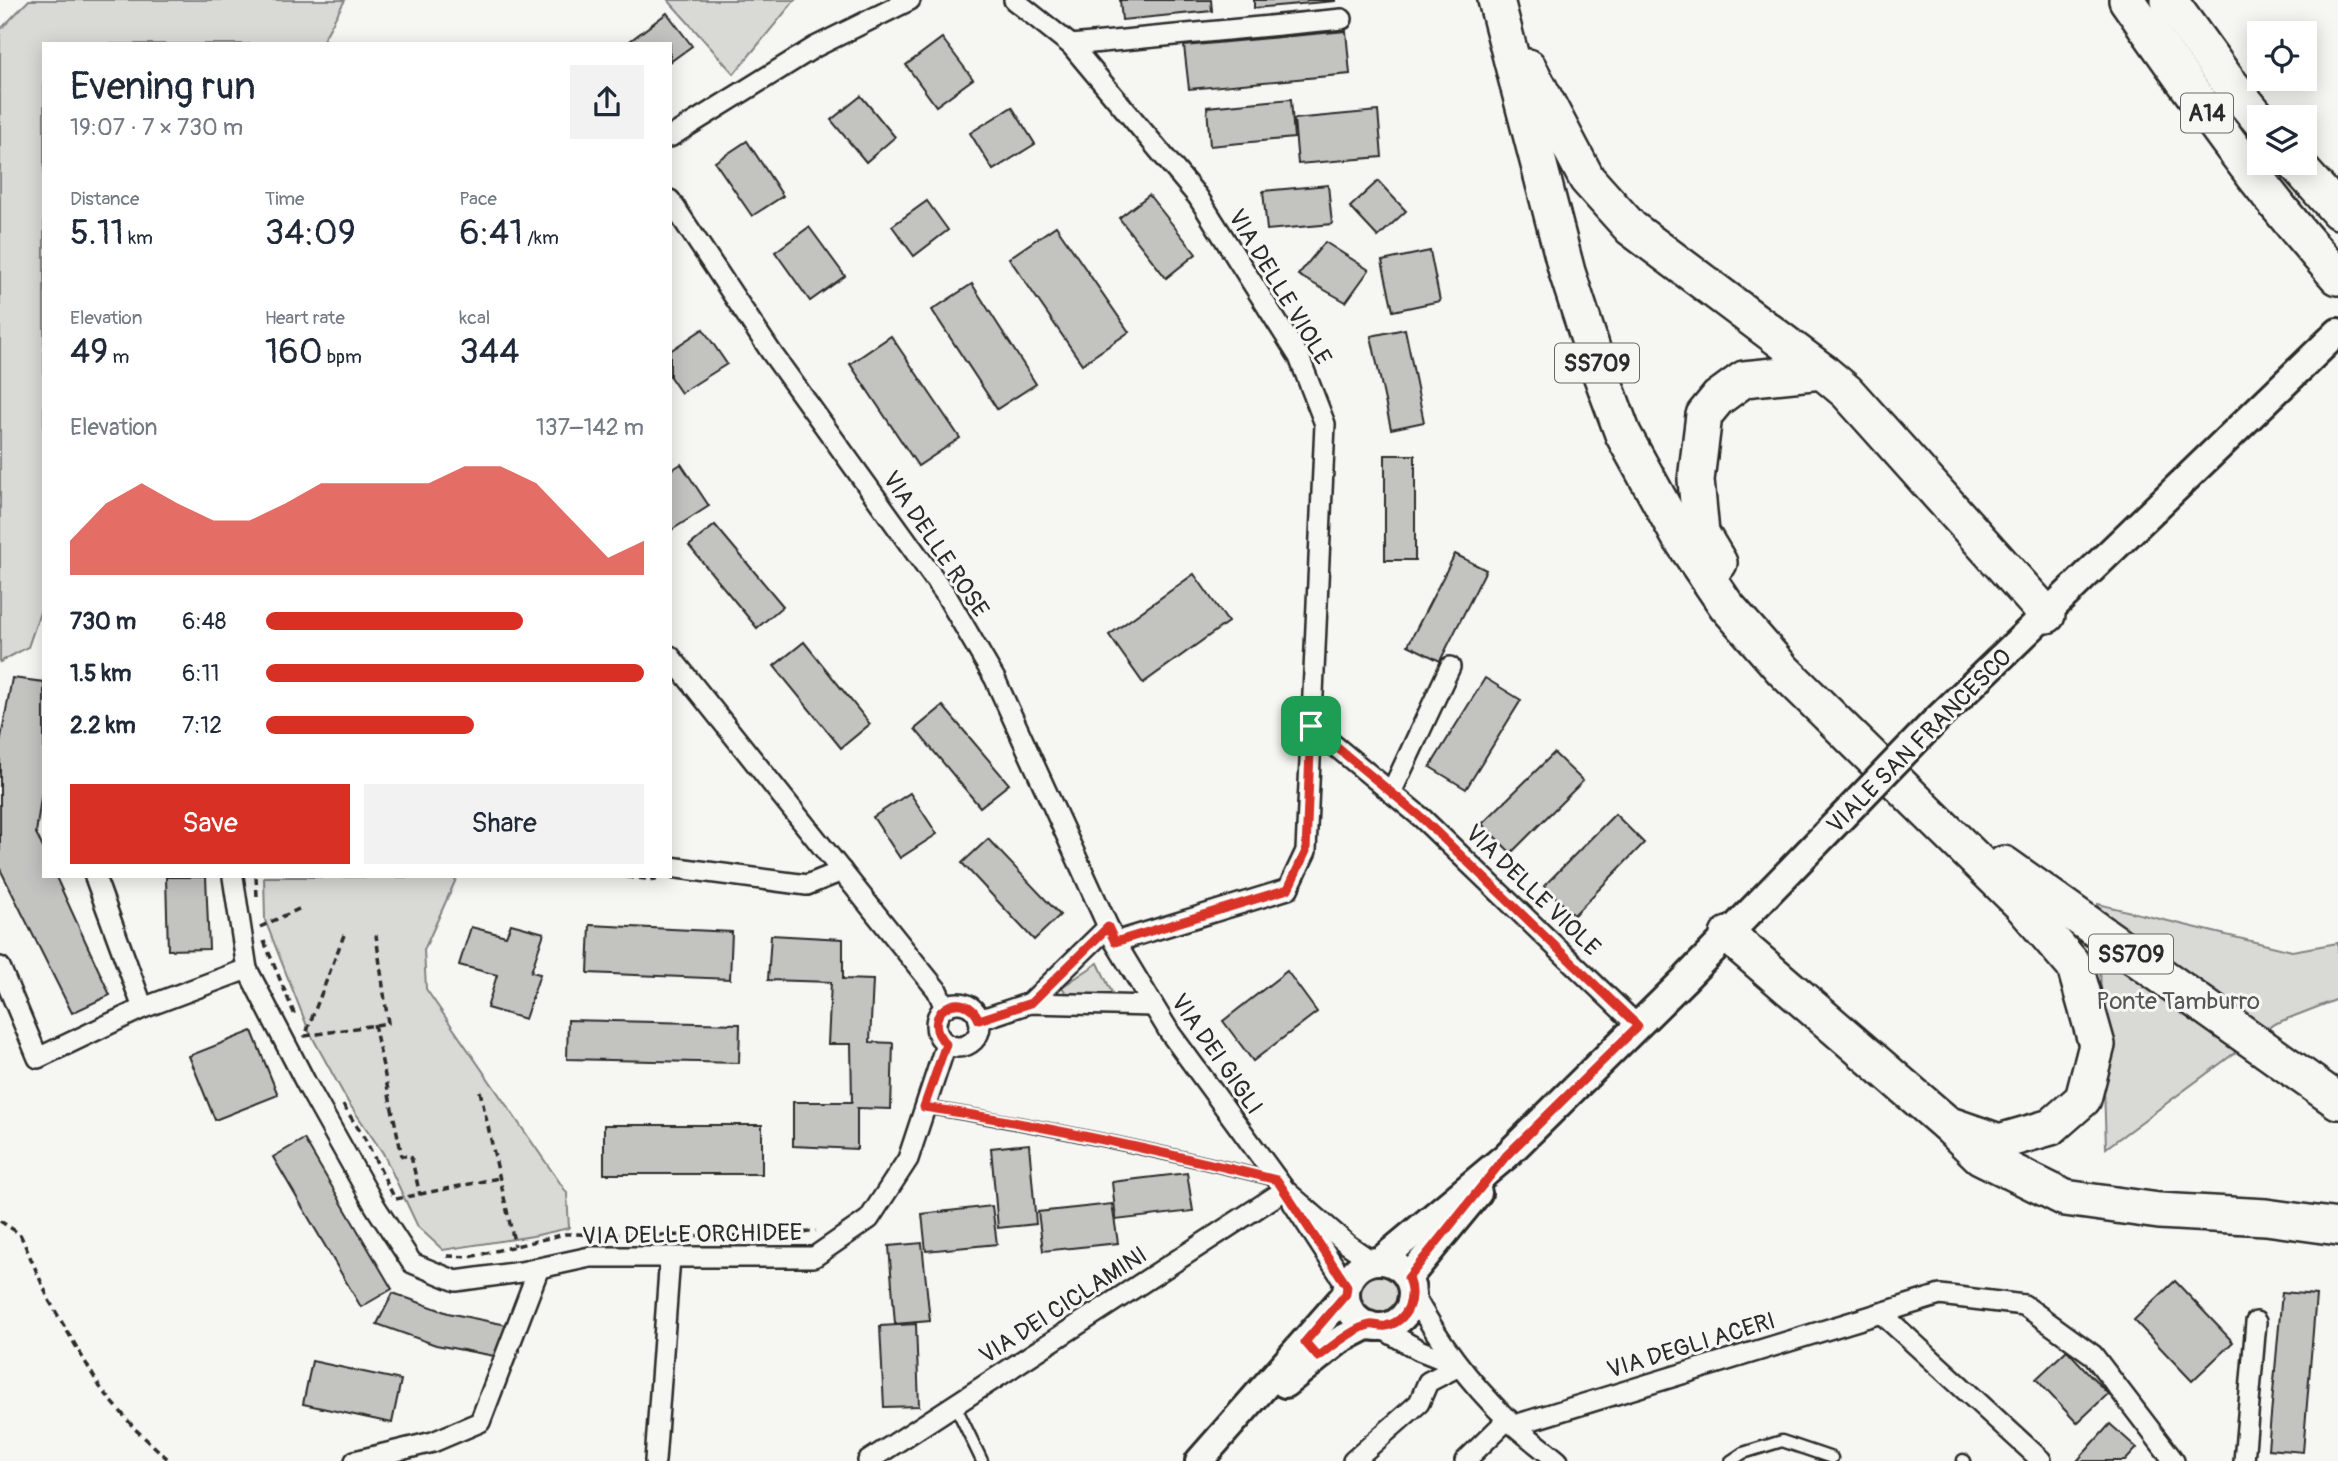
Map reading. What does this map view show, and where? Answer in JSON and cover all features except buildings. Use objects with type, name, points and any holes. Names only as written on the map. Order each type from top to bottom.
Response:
[{"type":"highway","name":"A14","points":[[2127,0],[2197,100],[2290,224],[2338,277]]},
{"type":"highway","name":"A14","points":[[2169,0],[2247,105]]},
{"type":"highway","points":[[1498,7],[1587,179],[1632,228],[1822,371],[1865,412],[2047,615]]},
{"type":"highway","name":"SS709","points":[[1498,7],[1567,272],[1623,434],[1686,546],[1726,605],[1783,670],[1923,807],[2338,1101]]},
{"type":"highway","points":[[2306,175],[2330,203]]},
{"type":"highway","points":[[1783,670],[1701,533],[1696,480],[1704,415],[1718,398],[1744,379],[1822,371]]},
{"type":"highway","points":[[1923,807],[2021,904],[2075,967],[2097,1045],[2083,1099],[2051,1127],[1999,1142],[1947,1124]]},
{"type":"highway","points":[[1728,935],[1947,1124],[1980,1156],[2065,1198],[2159,1212],[2266,1217],[2338,1227]]},
{"type":"street","points":[[672,136],[815,47],[910,0]]},
{"type":"street","name":"VIA DELLE VIOLE","points":[[1014,0],[1071,45],[1198,197],[1299,357],[1325,424],[1306,851],[1288,889],[1112,934]]},
{"type":"street","points":[[1071,45],[1342,19]]},
{"type":"street","name":"VIA DELLE ROSE","points":[[672,203],[771,352],[946,595],[995,679],[1112,934]]},
{"type":"street","name":"VIALE SAN FRANCESCO","points":[[1376,1261],[1430,1233],[1728,935],[1934,722],[2338,332]]},
{"type":"street","points":[[672,658],[937,990],[945,1008]]},
{"type":"street","points":[[1391,793],[1450,667]]},
{"type":"street","name":"VIA DELLE VIOLE","points":[[1311,726],[1422,818],[1638,1026]]},
{"type":"street","points":[[672,867],[807,885],[842,871]]},
{"type":"street","points":[[95,878],[143,1008]]},
{"type":"street","name":"VIA DELLE ORCHIDEE","points":[[233,878],[247,969],[337,1139],[375,1206],[412,1263],[456,1281],[590,1257],[814,1257],[869,1219],[908,1158],[946,1044]]},
{"type":"street","points":[[1031,1003],[1112,934]]},
{"type":"street","name":"VIA DEI GIGLI","points":[[1112,934],[1170,1033],[1281,1185],[1347,1290]]},
{"type":"street","points":[[0,967],[38,1058],[143,1008],[247,969]]},
{"type":"street","points":[[979,1020],[1031,1003],[1153,1006]]},
{"type":"street","points":[[952,1004],[966,1005],[979,1020],[978,1035],[968,1045],[953,1047],[946,1044],[937,1033],[940,1013],[952,1004]]},
{"type":"street","name":"VIA DEI GIGLI","points":[[1281,1185],[1347,1244],[1376,1261]]},
{"type":"street","name":"VIA DEI CICLAMINI","points":[[868,1461],[1281,1185]]},
{"type":"street","name":"VIALE SAN FRANCESCO","points":[[1410,1285],[1430,1233]]},
{"type":"street","points":[[655,1461],[670,1257]]},
{"type":"street","points":[[1199,1461],[1311,1349],[1357,1270],[1376,1261],[1396,1265],[1410,1285],[1428,1321],[1459,1366],[1511,1422],[1558,1461]]},
{"type":"street","points":[[355,1461],[381,1458],[433,1442],[480,1422],[538,1268]]},
{"type":"street","points":[[1311,1349],[1374,1326],[1390,1325],[1401,1319],[1408,1311],[1410,1285]]},
{"type":"street","points":[[1347,1290],[1353,1314],[1419,1350],[1459,1366]]},
{"type":"street","name":"VIA DEGLI ACERI","points":[[1511,1422],[1940,1295],[2024,1305],[2093,1355],[2174,1461]]},
{"type":"street","points":[[1881,1313],[2041,1460]]},
{"type":"street","points":[[2244,1461],[2256,1322]]},
{"type":"street","points":[[1353,1461],[1419,1403],[1428,1382],[1459,1366]]},
{"type":"street","points":[[1465,1461],[1511,1422]]},
{"type":"lane","points":[[924,1107],[1022,1122],[1160,1152],[1281,1185]]},
{"type":"lane","points":[[954,1405],[982,1461]]},
{"type":"lane","points":[[1731,1461],[1743,1453],[1782,1441],[1832,1458]]},
{"type":"path","points":[[256,878],[258,902]]},
{"type":"path","points":[[259,927],[303,907]]},
{"type":"path","points":[[259,914],[259,927],[270,959],[306,1038]]},
{"type":"path","points":[[306,1038],[344,934]]},
{"type":"path","points":[[306,1038],[388,1023],[376,934]]},
{"type":"path","points":[[374,1024],[402,1156],[411,1156],[420,1195]]},
{"type":"path","points":[[480,1091],[515,1246]]},
{"type":"path","points":[[340,1101],[365,1139],[402,1211]]},
{"type":"path","points":[[396,1199],[499,1178]]},
{"type":"path","points":[[0,1221],[20,1234],[50,1302],[100,1387],[135,1429],[170,1461]]},
{"type":"path","points":[[779,1236],[816,1231]]},
{"type":"path","points":[[437,1255],[470,1257],[565,1234],[766,1236]]},
{"type":"green space","points":[[29,0],[345,0],[322,42],[42,42],[42,607],[28,647],[0,662],[0,30]]},
{"type":"green space","points":[[668,0],[795,0],[734,74]]},
{"type":"green space","points":[[264,878],[457,878],[424,950],[426,989],[567,1193],[569,1228],[443,1250],[418,1227],[383,1153],[348,1102],[309,1031],[265,920]]},
{"type":"green space","name":"Ponte Tamburro","points":[[2098,904],[2292,951],[2338,943],[2338,999],[2274,1024],[2106,1148]]},
{"type":"green space","points":[[1098,963],[1113,995],[1070,999],[1062,987]]},
{"type":"green space","points":[[1377,1270],[1386,1271],[1394,1277],[1400,1285],[1400,1303],[1394,1311],[1386,1317],[1377,1318],[1368,1317],[1360,1311],[1354,1303],[1353,1294],[1354,1285],[1360,1277],[1368,1271]]},
{"type":"route","points":[[1311,726],[1422,818],[1638,1026],[1506,1156],[1408,1278],[1412,1292],[1411,1302],[1401,1319],[1390,1325],[1370,1325],[1340,1340],[1318,1357],[1305,1342],[1346,1294],[1347,1286],[1277,1180],[1022,1122],[924,1107],[946,1044],[937,1033],[936,1026],[940,1013],[945,1008],[952,1004],[966,1005],[977,1014],[979,1020],[1031,1003],[1108,927],[1115,942],[1288,889],[1306,851],[1311,726]]}]
